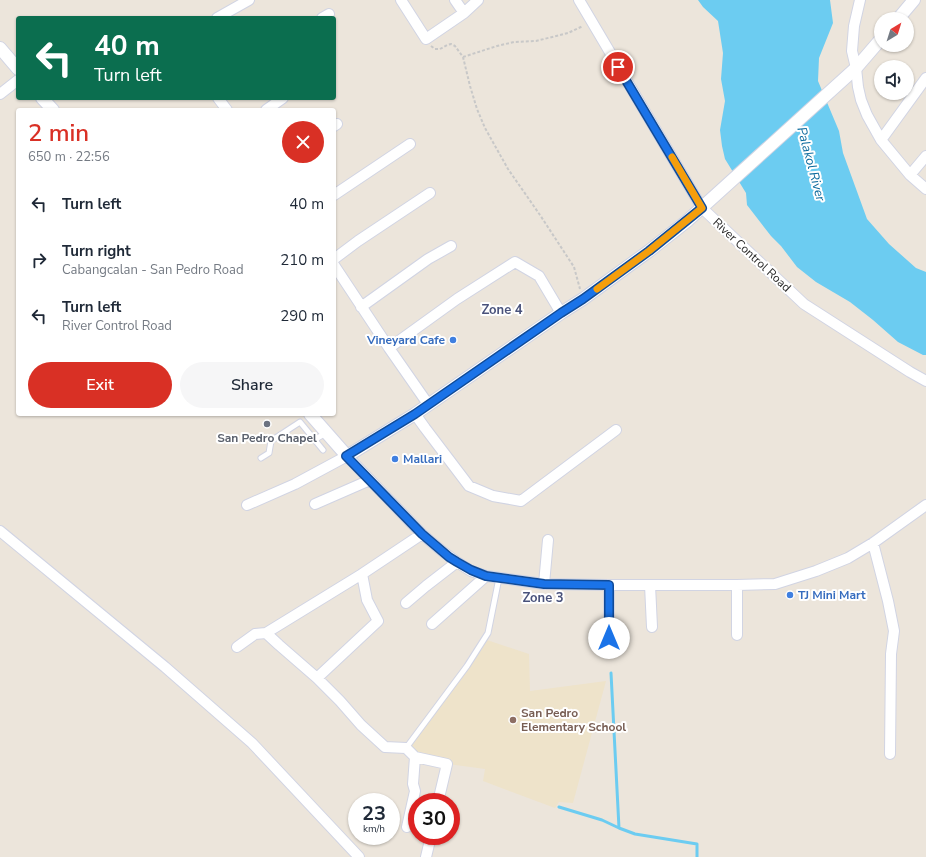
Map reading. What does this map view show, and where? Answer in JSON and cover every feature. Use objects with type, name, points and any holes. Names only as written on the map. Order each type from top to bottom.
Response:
[{"type":"street","points":[[221,16],[249,0]]},
{"type":"street","points":[[401,0],[426,39],[464,13],[478,0]]},
{"type":"street","points":[[455,0],[464,13]]},
{"type":"street","name":"River Control Road","points":[[579,0],[706,204],[804,304],[926,381]]},
{"type":"street","points":[[860,0],[854,26],[852,50],[861,100],[867,115],[882,140],[910,175],[926,189]]},
{"type":"street","points":[[904,12],[914,0]]},
{"type":"street","points":[[247,505],[295,484],[346,456],[415,414],[583,299],[649,251],[706,204],[843,80],[856,68],[874,47]]},
{"type":"street","points":[[0,48],[16,67]]},
{"type":"street","points":[[882,140],[926,78]]},
{"type":"street","points":[[0,94],[16,82]]},
{"type":"street","points":[[44,100],[51,108]]},
{"type":"street","points":[[269,108],[280,100]]},
{"type":"street","points":[[336,194],[410,144]]},
{"type":"street","points":[[910,175],[926,156]]},
{"type":"street","points":[[336,258],[430,193]]},
{"type":"street","points":[[361,307],[428,259],[451,246]]},
{"type":"street","points":[[389,348],[458,299],[515,262],[539,276],[561,313]]},
{"type":"street","points":[[336,267],[361,307],[428,404]]},
{"type":"street","points":[[415,414],[469,486],[493,496],[521,501],[616,430]]},
{"type":"street","points":[[312,416],[346,456],[422,534],[457,562],[486,576],[499,578],[544,584],[737,586],[774,584],[816,571],[848,558],[873,543],[926,505]]},
{"type":"street","points":[[315,504],[370,480]]},
{"type":"street","points":[[0,531],[165,667],[252,743],[359,857]]},
{"type":"street","points":[[237,647],[254,634],[266,633],[362,574],[422,534]]},
{"type":"street","points":[[544,584],[548,540]]},
{"type":"street","points":[[873,543],[888,601],[894,632],[891,654],[890,754]]},
{"type":"street","points":[[406,603],[457,562]]},
{"type":"street","points":[[317,678],[378,621],[367,600],[362,574]]},
{"type":"street","points":[[432,624],[486,576]]},
{"type":"street","points":[[609,585],[609,638]]},
{"type":"street","points":[[650,585],[652,627]]},
{"type":"street","points":[[737,586],[737,636]]},
{"type":"street","points":[[266,633],[317,678],[361,725],[385,747],[406,748],[415,757],[447,764],[440,793]]},
{"type":"street","points":[[407,827],[415,791],[412,784],[415,757]]},
{"type":"street","points":[[426,857],[429,845]]},
{"type":"lane","points":[[260,458],[269,452],[272,441],[300,422],[323,450]]},
{"type":"lane","points":[[314,440],[326,433]]},
{"type":"lane","points":[[406,748],[467,666],[488,633],[499,578]]},
{"type":"path","points":[[463,57],[514,42],[536,41],[568,33],[592,22]]},
{"type":"path","points":[[426,39],[431,47],[435,49],[440,49],[451,44],[455,46],[463,57],[476,109],[485,128],[508,169],[574,268],[583,299]]},
{"type":"shaded area","name":"San Pedro Elementary School","points":[[487,640],[529,654],[530,691],[606,681],[573,803],[559,802],[555,808],[483,781],[485,769],[448,764],[415,756],[409,748]]},
{"type":"water","name":"Palakol River","points":[[698,0],[830,0],[833,23],[819,58],[818,81],[839,131],[843,153],[867,219],[889,244],[916,268],[926,272],[926,355],[923,355],[898,342],[850,302],[816,282],[797,267],[747,205],[746,193],[725,159],[722,146],[720,130],[725,101],[721,79],[723,53],[718,21],[703,7]]},
{"type":"waterway","points":[[611,673],[619,828]]},
{"type":"waterway","points":[[559,807],[602,820],[635,834],[697,844],[697,857]]},
{"type":"slow traffic","points":[[597,289],[649,251],[702,208],[672,157]]},
{"type":"place","name":"Vineyard Cafe","points":[[453,340]]},
{"type":"place","name":"San Pedro Chapel","points":[[267,424]]},
{"type":"place","name":"Mallari","points":[[395,459]]},
{"type":"place","name":"TJ Mini Mart","points":[[790,595]]},
{"type":"place","name":"San Pedro Elementary School","points":[[513,720]]},
{"type":"district","name":"Zone 4","points":[[502,310]]},
{"type":"district","name":"Zone 3","points":[[543,598]]},
{"type":"route","points":[[609,638],[609,585],[544,584],[486,576],[471,570],[449,557],[422,534],[346,456],[415,414],[583,299],[649,251],[702,208],[618,67]]}]
